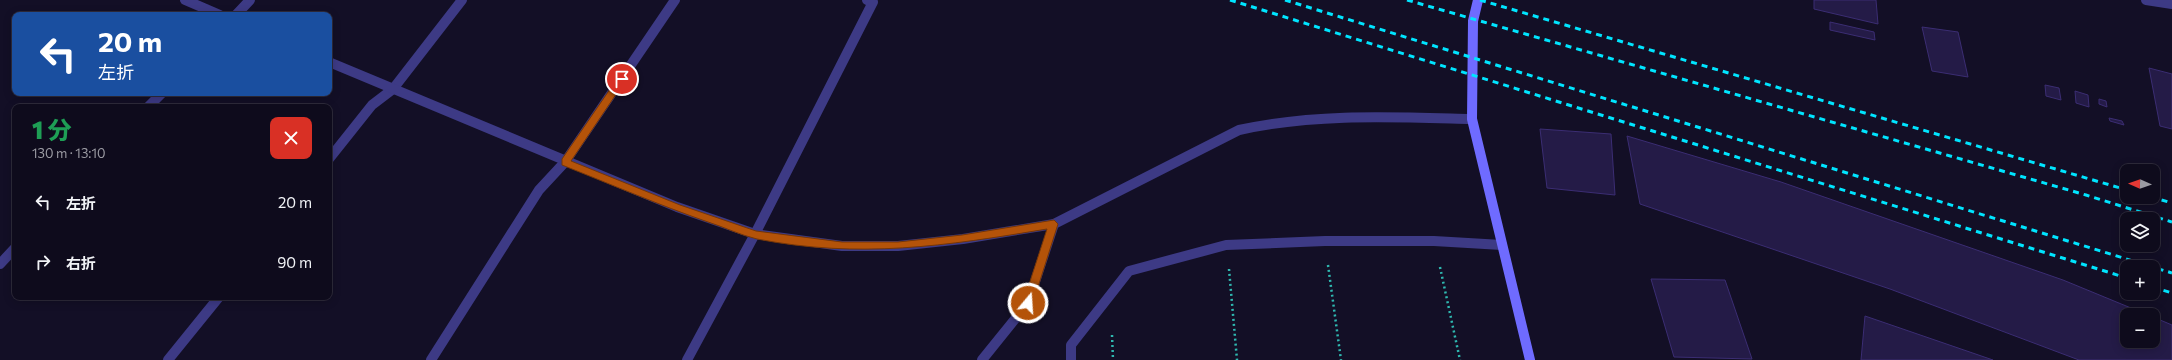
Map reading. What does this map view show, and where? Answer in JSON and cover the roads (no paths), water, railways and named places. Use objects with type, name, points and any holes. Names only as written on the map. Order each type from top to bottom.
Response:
[{"type":"street","points":[[185,0],[213,12]]},
{"type":"street","points":[[239,12],[250,0]]},
{"type":"street","points":[[332,155],[372,105],[393,89],[462,0]]},
{"type":"street","points":[[431,360],[539,190],[565,162],[675,0]]},
{"type":"street","points":[[687,360],[756,234],[873,2],[867,0]]},
{"type":"street","points":[[1478,0],[1473,21],[1472,119],[1530,360]]},
{"type":"street","points":[[2146,0],[2172,4]]},
{"type":"street","points":[[332,63],[565,162],[677,207],[756,234],[842,246],[898,246],[962,239],[1054,224],[1239,130],[1267,122],[1307,117],[1472,119]]},
{"type":"street","points":[[151,104],[159,96]]},
{"type":"street","points":[[982,360],[1028,303],[1054,224]]},
{"type":"street","points":[[1071,360],[1071,345],[1129,271],[1226,244],[1325,241],[1434,241],[1502,245]]},
{"type":"street","points":[[0,264],[12,251]]},
{"type":"street","points":[[168,360],[217,300]]},
{"type":"railway","points":[[1230,0],[2120,276]]},
{"type":"railway","points":[[1285,0],[2172,273]]},
{"type":"railway","points":[[1407,0],[2086,195],[2172,222]]},
{"type":"railway","points":[[1480,0],[2120,188]]},
{"type":"railway","points":[[2160,200],[2172,203]]},
{"type":"railway","points":[[2160,289],[2172,293]]}]
